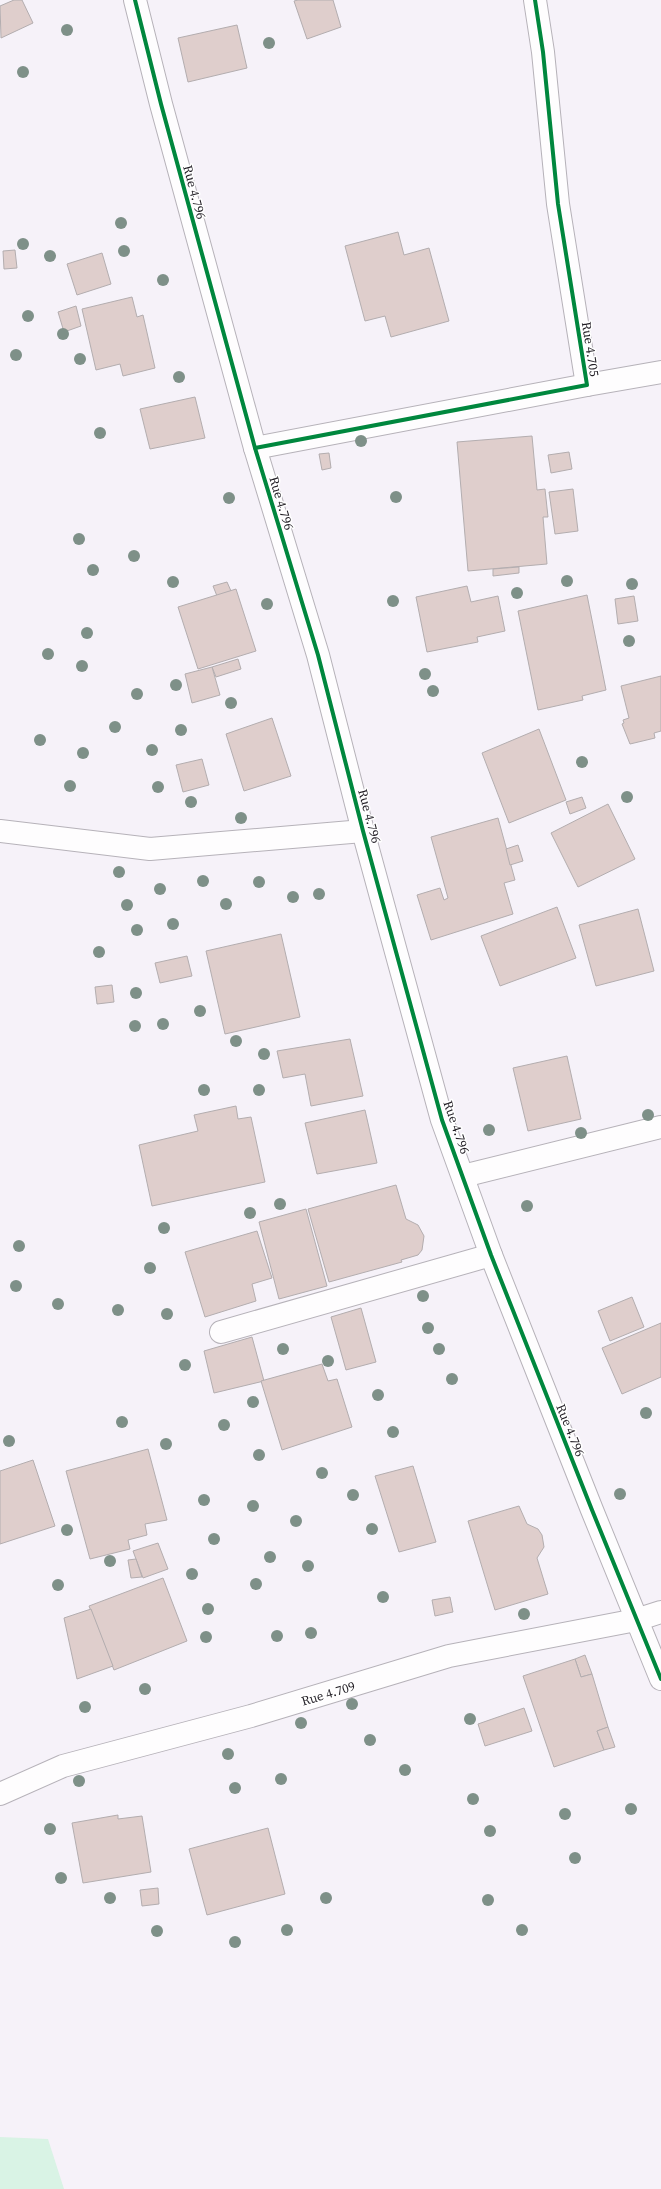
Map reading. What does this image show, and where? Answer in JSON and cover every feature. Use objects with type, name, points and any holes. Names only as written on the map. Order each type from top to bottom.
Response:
[{"type":"street","name":"Rue 4.796","points":[[135,0],[161,104],[255,448],[318,655],[363,831],[442,1120],[491,1255],[636,1620],[661,1679]]},
{"type":"street","name":"Rue 4.705","points":[[255,448],[587,385],[558,204],[544,52],[535,0]]},
{"type":"street","points":[[587,385],[661,372]]},
{"type":"street","points":[[0,832],[150,849],[363,831]]},
{"type":"street","points":[[463,1176],[661,1127]]},
{"type":"street","points":[[221,1332],[491,1255]]},
{"type":"street","name":"Rue 4.709","points":[[0,1794],[63,1766],[252,1716],[449,1656],[636,1620],[661,1612]]},
{"type":"green space","points":[[0,2137],[48,2139],[64,2189],[0,2189]]},
{"type":"building","points":[[14,0],[22,0],[33,23],[1,38],[0,6]]},
{"type":"building","points":[[333,0],[341,27],[307,39],[294,1]]},
{"type":"building","points":[[237,25],[247,68],[188,82],[178,38]]},
{"type":"building","points":[[398,232],[404,255],[429,248],[449,321],[391,337],[385,316],[365,321],[345,246]]},
{"type":"building","points":[[15,250],[17,268],[4,269],[3,251]]},
{"type":"building","points":[[102,253],[111,284],[77,295],[67,264]]},
{"type":"building","points":[[132,297],[137,317],[143,315],[155,368],[123,376],[120,364],[96,370],[82,309]]},
{"type":"building","points":[[76,306],[81,326],[64,332],[58,312]]},
{"type":"building","points":[[195,397],[205,438],[150,449],[140,409]]},
{"type":"building","points":[[532,436],[537,490],[545,489],[548,517],[543,517],[547,564],[468,571],[457,442]]},
{"type":"building","points":[[569,452],[572,469],[551,473],[548,455]]},
{"type":"building","points":[[329,453],[331,468],[322,470],[319,454]]},
{"type":"building","points":[[573,489],[578,531],[555,534],[549,492]]},
{"type":"building","points":[[519,567],[519,573],[493,576],[493,569]]},
{"type":"building","points":[[227,582],[231,591],[217,596],[213,586]]},
{"type":"building","points":[[467,586],[471,602],[498,596],[505,631],[477,637],[478,642],[427,652],[416,597]]},
{"type":"building","points":[[236,589],[256,651],[198,669],[178,607]]},
{"type":"building","points":[[587,595],[606,690],[582,696],[583,700],[538,710],[518,611]]},
{"type":"building","points":[[634,596],[638,621],[618,624],[615,599]]},
{"type":"building","points":[[238,659],[241,669],[216,677],[212,667]]},
{"type":"building","points":[[212,667],[220,695],[192,703],[185,674]]},
{"type":"building","points":[[661,676],[661,731],[654,733],[655,738],[630,744],[622,724],[624,723],[623,720],[629,718],[621,686]]},
{"type":"building","points":[[272,718],[291,776],[244,791],[226,734]]},
{"type":"building","points":[[539,729],[566,800],[509,823],[482,753]]},
{"type":"building","points":[[202,759],[209,785],[183,792],[176,765]]},
{"type":"building","points":[[582,797],[586,808],[570,814],[566,802]]},
{"type":"building","points":[[608,804],[635,859],[578,887],[551,833]]},
{"type":"building","points":[[498,818],[515,880],[504,883],[513,914],[431,940],[417,895],[440,888],[444,900],[448,898],[431,837]]},
{"type":"building","points":[[518,845],[523,861],[510,865],[506,849]]},
{"type":"building","points":[[557,907],[576,958],[500,986],[481,936]]},
{"type":"building","points":[[638,909],[654,971],[596,986],[579,925]]},
{"type":"building","points":[[281,934],[300,1017],[225,1034],[206,951]]},
{"type":"building","points":[[187,956],[192,976],[160,983],[155,963]]},
{"type":"building","points":[[112,985],[114,1002],[97,1004],[95,987]]},
{"type":"building","points":[[350,1039],[363,1096],[311,1106],[305,1074],[283,1078],[277,1051]]},
{"type":"building","points":[[567,1056],[581,1119],[528,1131],[513,1068]]},
{"type":"building","points":[[236,1106],[238,1119],[251,1117],[265,1182],[152,1206],[139,1145],[198,1131],[194,1115]]},
{"type":"building","points":[[365,1110],[377,1163],[317,1174],[305,1123]]},
{"type":"building","points":[[396,1185],[406,1219],[418,1225],[424,1236],[422,1250],[418,1255],[401,1260],[402,1262],[329,1282],[308,1209]]},
{"type":"building","points":[[306,1209],[327,1286],[279,1299],[259,1222]]},
{"type":"building","points":[[257,1231],[272,1278],[252,1284],[256,1301],[205,1317],[185,1252]]},
{"type":"building","points":[[632,1297],[644,1327],[610,1341],[598,1311]]},
{"type":"building","points":[[361,1308],[376,1362],[346,1370],[331,1317]]},
{"type":"building","points":[[661,1323],[661,1377],[622,1394],[602,1348]]},
{"type":"building","points":[[252,1337],[264,1381],[214,1393],[204,1351]]},
{"type":"building","points":[[322,1364],[328,1381],[337,1379],[352,1427],[282,1450],[261,1381]]},
{"type":"building","points":[[148,1449],[167,1520],[145,1524],[147,1535],[128,1540],[130,1549],[90,1559],[66,1471]]},
{"type":"building","points":[[33,1460],[55,1526],[0,1544],[0,1471]]},
{"type":"building","points":[[413,1466],[436,1542],[399,1552],[375,1476]]},
{"type":"building","points":[[519,1506],[527,1524],[538,1529],[542,1535],[544,1547],[537,1558],[548,1594],[495,1610],[468,1521]]},
{"type":"building","points":[[158,1543],[168,1569],[143,1578],[133,1551]]},
{"type":"building","points":[[136,1559],[142,1577],[131,1578],[128,1560]]},
{"type":"building","points":[[163,1578],[187,1641],[114,1670],[89,1606]]},
{"type":"building","points":[[450,1597],[453,1612],[435,1616],[432,1600]]},
{"type":"building","points":[[91,1609],[113,1666],[77,1679],[64,1618]]},
{"type":"building","points":[[585,1655],[592,1674],[581,1677],[575,1659]]},
{"type":"building","points":[[575,1659],[581,1677],[592,1674],[608,1727],[597,1731],[604,1750],[554,1767],[523,1676]]},
{"type":"building","points":[[524,1708],[532,1731],[485,1746],[478,1724]]},
{"type":"building","points":[[608,1727],[615,1747],[604,1750],[597,1731]]},
{"type":"building","points":[[118,1815],[118,1819],[142,1816],[151,1872],[83,1883],[72,1823]]},
{"type":"building","points":[[268,1828],[285,1894],[207,1915],[189,1849]]},
{"type":"building","points":[[158,1888],[159,1904],[142,1906],[140,1890]]},
{"type":"cycle path","points":[[135,0],[161,104],[255,448],[318,655],[363,831],[442,1120],[491,1255],[661,1679]]},
{"type":"cycle path","points":[[255,448],[587,385],[558,204],[543,52],[535,0]]}]
